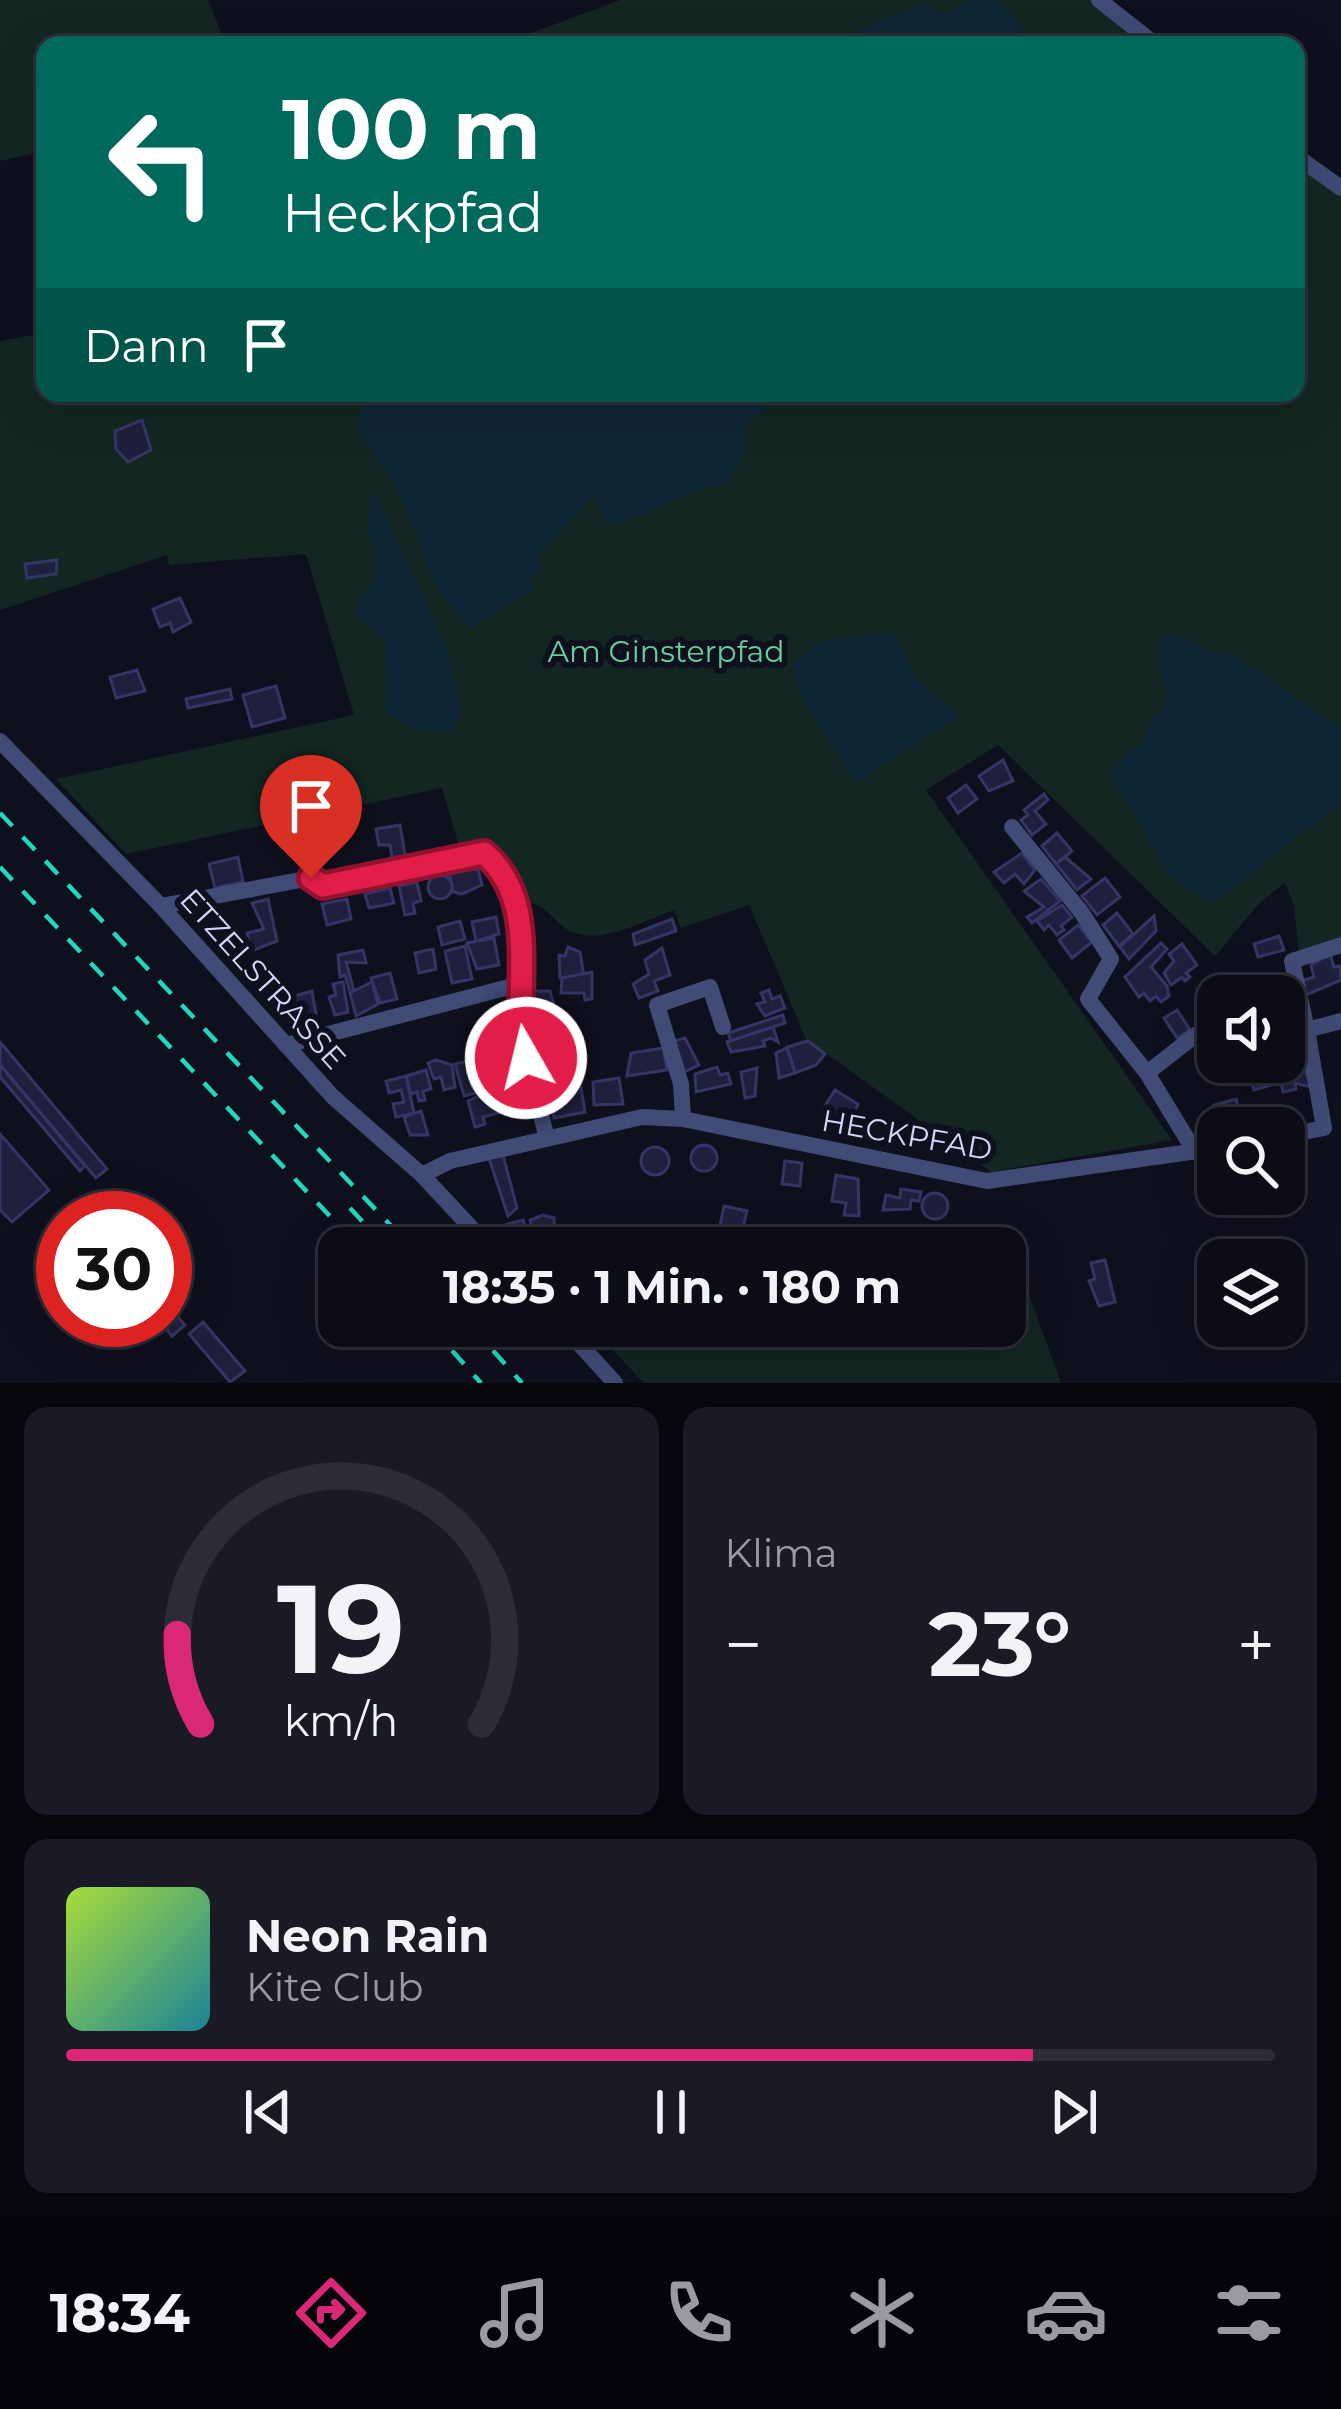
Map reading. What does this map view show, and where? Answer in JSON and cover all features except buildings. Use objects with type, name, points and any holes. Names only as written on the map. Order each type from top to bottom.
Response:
[{"type":"street","points":[[1099,0],[1145,36]]},
{"type":"street","points":[[1305,162],[1341,188]]},
{"type":"street","name":"ETZELSTRASSE","points":[[0,741],[161,906],[333,1097],[422,1175],[470,1227]]},
{"type":"street","points":[[1012,827],[1082,913],[1111,958],[1088,999],[1147,1073],[1195,1152]]},
{"type":"street","points":[[161,906],[311,878],[323,886],[484,853],[517,908],[524,944],[520,1033],[547,1138]]},
{"type":"street","points":[[1305,1132],[1324,1128],[1292,961],[1341,946]]},
{"type":"street","points":[[286,1045],[520,984]]},
{"type":"street","points":[[683,1119],[681,1084],[657,1005],[710,987],[723,1027]]},
{"type":"street","points":[[1307,1030],[1341,1022]]},
{"type":"street","points":[[1147,1073],[1197,1034]]},
{"type":"street","name":"HECKPFAD","points":[[422,1175],[450,1161],[642,1117],[683,1119],[987,1181],[1195,1152]]},
{"type":"street","points":[[582,1347],[615,1383]]},
{"type":"green space","points":[[0,0],[208,0],[222,36],[36,36],[36,153],[0,161]]},
{"type":"green space","points":[[620,0],[1091,0],[1138,36],[523,36]]},
{"type":"green space","name":"Am Ginsterpfad","points":[[1305,167],[1341,192],[1341,944],[1299,954],[1294,906],[1285,883],[1254,910],[1215,956],[998,745],[926,790],[1172,1140],[991,1172],[806,1039],[749,905],[681,928],[674,910],[608,934],[570,931],[530,903],[496,852],[459,846],[442,788],[126,854],[56,779],[354,715],[306,554],[169,565],[167,555],[0,610],[0,341],[36,335],[36,402],[1305,402]]},
{"type":"green space","points":[[1026,1286],[1061,1383],[644,1383],[610,1347],[1026,1347]]},
{"type":"water","points":[[972,0],[997,0],[1023,26],[1021,36],[855,36],[863,28],[923,4],[942,14]]},
{"type":"water","points":[[363,402],[771,402],[743,428],[745,453],[725,485],[694,491],[639,516],[608,524],[593,495],[538,556],[539,573],[529,575],[535,589],[470,628],[436,587],[399,491],[357,428]]},
{"type":"water","points":[[372,489],[447,648],[461,710],[451,731],[416,731],[385,712],[386,641],[356,614],[359,599],[375,581],[375,547],[367,532]]},
{"type":"water","points":[[894,632],[916,678],[958,716],[856,783],[799,694],[794,661],[824,641]]},
{"type":"water","points":[[1169,634],[1234,655],[1341,729],[1341,803],[1212,904],[1171,876],[1111,775],[1127,753],[1144,743],[1152,719],[1164,711],[1166,693],[1158,656],[1163,637]]},
{"type":"railway","points":[[0,813],[392,1227]]},
{"type":"railway","points":[[0,867],[340,1227]]},
{"type":"railway","points":[[350,1208],[368,1227]]},
{"type":"railway","points":[[449,1347],[481,1383]]},
{"type":"railway","points":[[490,1347],[522,1383]]},
{"type":"route","points":[[311,878],[323,886],[460,856],[484,853],[494,861],[517,908],[524,944],[517,1004],[526,1058]]}]
